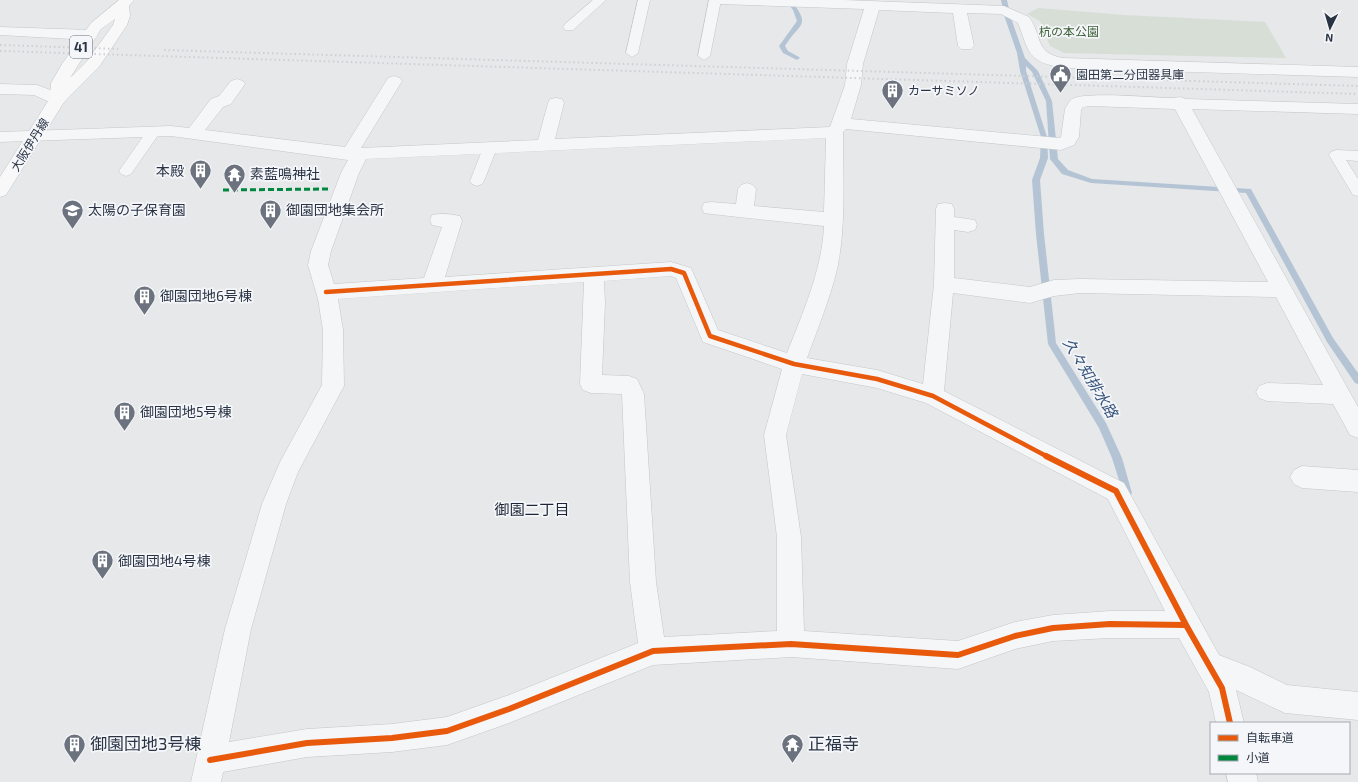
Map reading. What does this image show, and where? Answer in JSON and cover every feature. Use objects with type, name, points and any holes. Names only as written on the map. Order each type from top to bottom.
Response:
[{"type":"main road","name":"大阪伊丹線","points":[[58,99],[61,77],[96,26],[124,3]]},
{"type":"main road","name":"大阪伊丹線","points":[[0,191],[58,99],[93,64],[120,25],[123,16],[124,3]]},
{"type":"street","points":[[720,0],[874,5],[902,3],[1004,10],[1024,20],[1036,53],[1045,59],[1063,63],[1358,72]]},
{"type":"street","points":[[791,644],[789,537],[775,435],[794,364],[819,298],[828,265],[834,220],[838,127],[853,85],[854,64],[874,5]]},
{"type":"street","points":[[959,8],[966,46]]},
{"type":"street","points":[[0,31],[90,35]]},
{"type":"street","points":[[394,81],[355,154],[350,173],[320,251],[318,265],[326,292],[333,330],[333,386],[288,469],[274,504],[238,629],[208,771],[307,743],[392,738],[448,731],[516,707],[654,650],[791,644],[958,655],[978,650],[1007,638],[1033,631],[1106,623],[1186,625]]},
{"type":"street","points":[[192,134],[217,103],[225,100],[237,84]]},
{"type":"street","points":[[0,89],[37,90],[58,99]]},
{"type":"street","points":[[0,137],[154,131],[192,134],[355,154],[545,146],[838,127],[914,131],[1061,144],[1068,141],[1070,137],[1073,109],[1078,103],[1090,101],[1180,102],[1358,108]]},
{"type":"street","points":[[1180,102],[1358,428]]},
{"type":"street","points":[[545,146],[556,103]]},
{"type":"street","points":[[744,211],[747,189]]},
{"type":"street","points":[[711,208],[834,220]]},
{"type":"street","points":[[933,396],[944,284],[945,216],[968,225]]},
{"type":"street","points":[[432,284],[453,222],[439,220]]},
{"type":"street","points":[[326,292],[671,269],[684,272],[710,336],[794,364],[877,379],[933,396],[1069,468],[1116,491],[1186,625],[1222,688],[1230,722]]},
{"type":"street","points":[[594,274],[595,303],[591,384],[628,385],[633,394],[643,582],[654,650]]},
{"type":"street","points":[[944,284],[1030,295],[1054,288],[1080,286],[1170,289],[1283,290]]},
{"type":"street","points":[[1267,392],[1340,395]]},
{"type":"street","points":[[1302,477],[1358,481]]},
{"type":"street","points":[[1210,666],[1240,677],[1285,699],[1358,706]]},
{"type":"lane","points":[[569,26],[600,0]]},
{"type":"lane","points":[[632,53],[644,0]]},
{"type":"lane","points":[[704,56],[715,0]]},
{"type":"lane","points":[[126,170],[154,131]]},
{"type":"lane","points":[[477,181],[490,148]]},
{"type":"lane","points":[[1358,156],[1336,155],[1358,190]]},
{"type":"green space","name":"杭の本公園","points":[[1038,8],[1124,15],[1265,22],[1286,58],[1064,53],[1050,46],[1040,21],[1027,14]]},
{"type":"waterway","points":[[788,0],[799,16],[800,21],[799,25],[782,46],[785,52],[797,58]]},
{"type":"waterway","name":"久々知排水路","points":[[1004,0],[1005,9],[1021,53],[1023,71],[1044,137],[1044,158],[1036,180],[1040,234],[1052,344],[1103,426],[1117,458],[1127,493]]},
{"type":"waterway","points":[[1024,60],[1035,71],[1049,101],[1054,159],[1065,172],[1091,181],[1248,191],[1330,340],[1358,380]]},
{"type":"railway","points":[[0,45],[118,49]]},
{"type":"railway","points":[[164,50],[1358,86]]},
{"type":"railway","points":[[0,51],[1358,94]]},
{"type":"marked path","points":[[223,190],[330,189]]},
{"type":"cycle path","points":[[326,292],[671,269],[684,273],[710,336],[794,364],[877,379],[933,396],[1069,468],[1116,491],[1186,625],[1222,688],[1230,722]]},
{"type":"cycle path","points":[[210,760],[307,743],[392,738],[447,731],[509,709],[653,651],[791,644],[958,655],[1024,633],[1053,628],[1110,624],[1186,625]]},
{"type":"place","name":"園田第二分団器具庫","points":[[1060,94]]},
{"type":"place","name":"カーサミソノ","points":[[893,110]]},
{"type":"place","name":"本殿","points":[[200,190]]},
{"type":"place","name":"素藍鳴神社","points":[[234,194]]},
{"type":"place","name":"太陽の子保育園","points":[[73,230]]},
{"type":"place","name":"御園団地集会所","points":[[271,230]]},
{"type":"place","name":"御園団地6号棟","points":[[145,316]]},
{"type":"place","name":"御園団地5号棟","points":[[125,432]]},
{"type":"place","name":"御園団地4号棟","points":[[102,580]]},
{"type":"place","name":"御園団地3号棟","points":[[75,764]]},
{"type":"place","name":"正福寺","points":[[792,764]]},
{"type":"district","name":"御園二丁目","points":[[532,510]]}]
